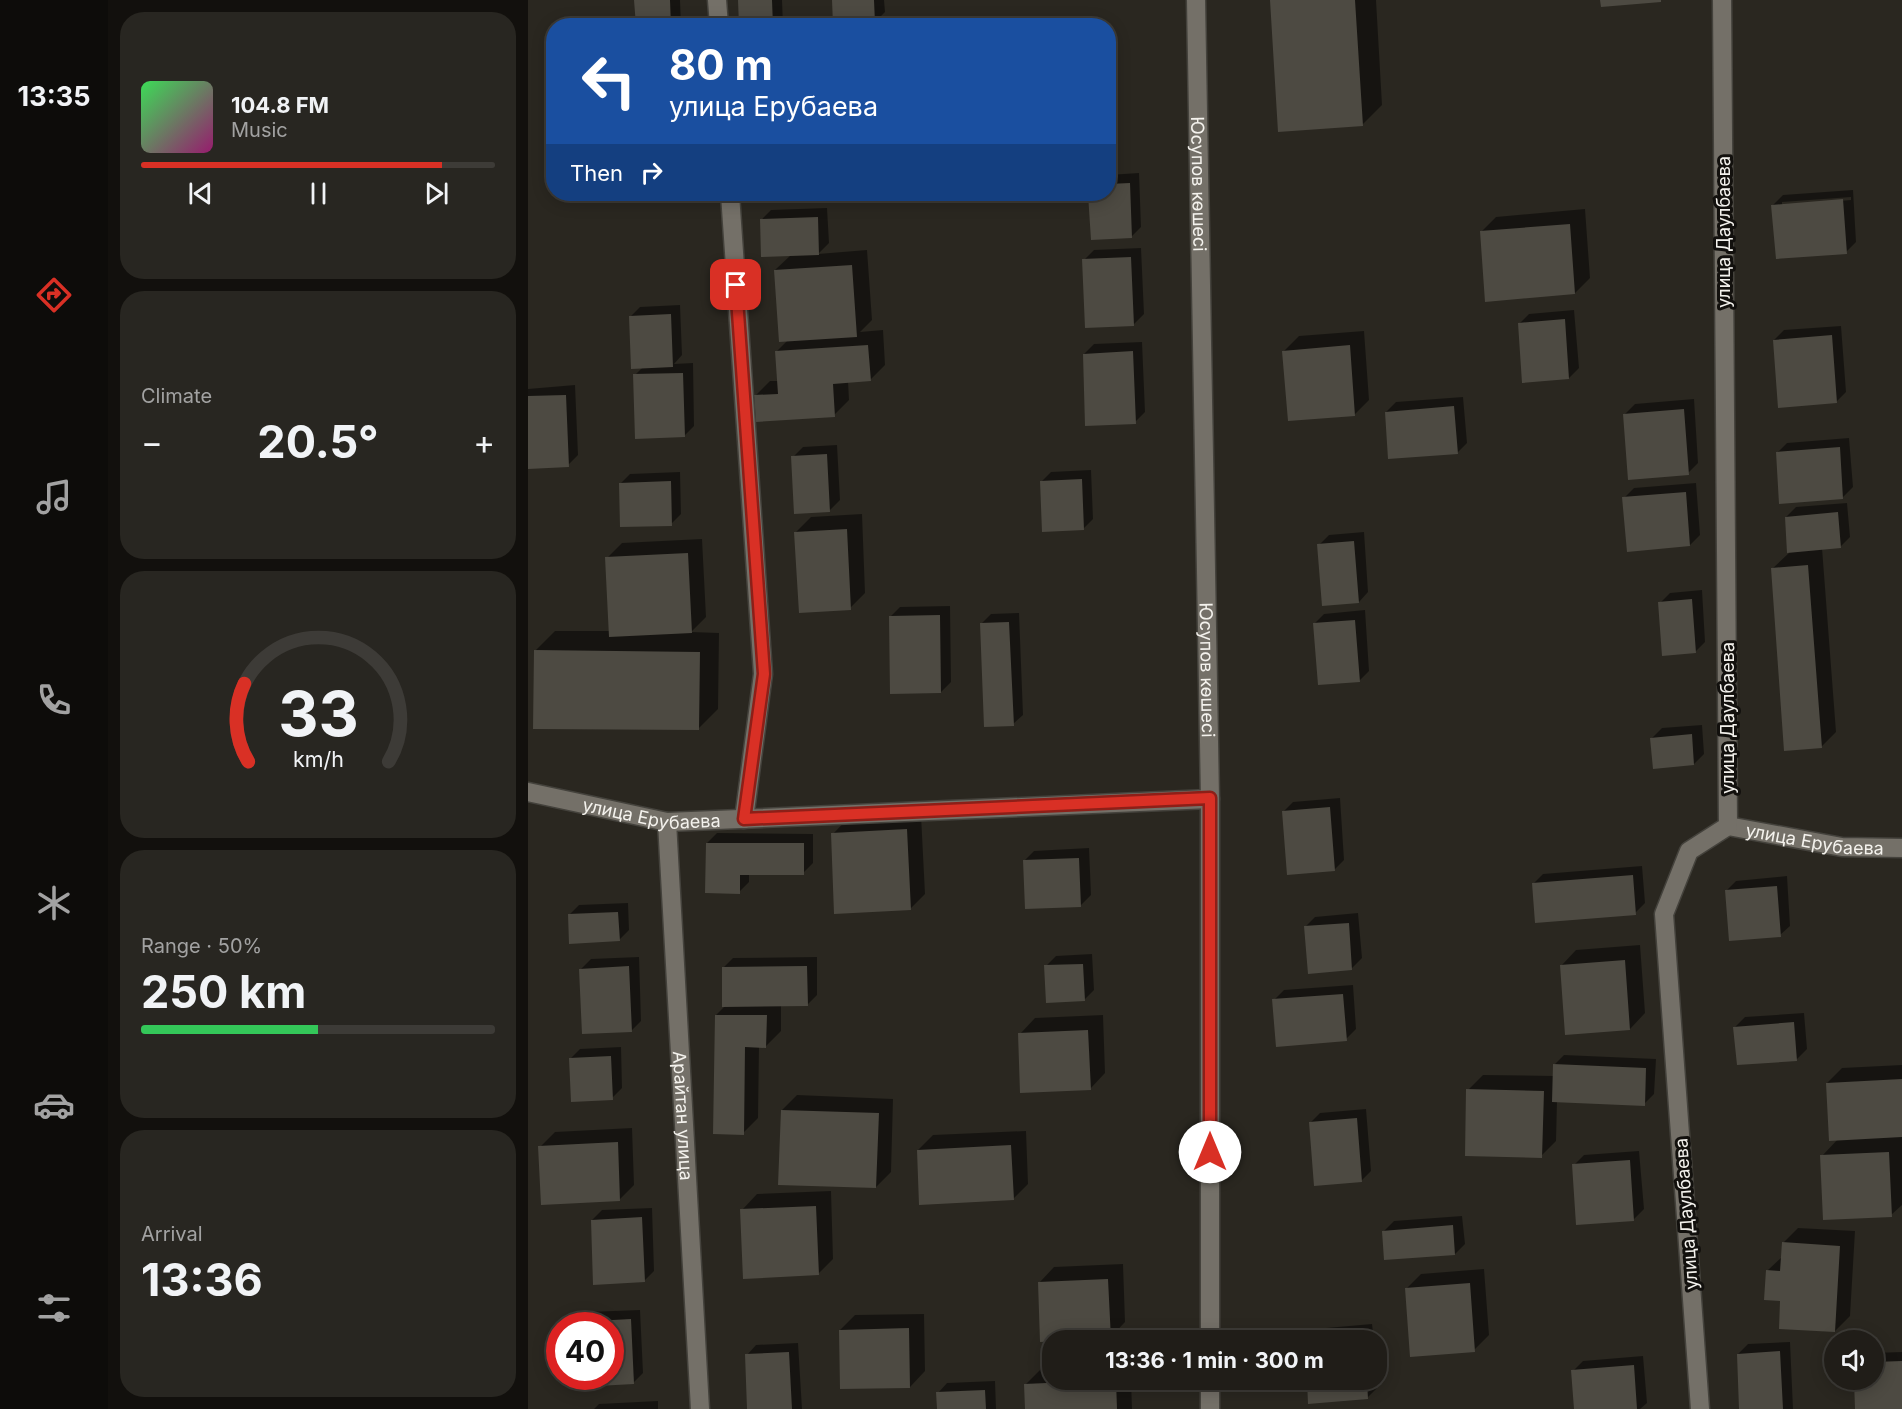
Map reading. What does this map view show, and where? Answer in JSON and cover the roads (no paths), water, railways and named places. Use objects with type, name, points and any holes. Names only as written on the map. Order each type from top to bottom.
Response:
[{"type":"street","points":[[717,0],[718,18]]},
{"type":"street","name":"Юсупов көшесі","points":[[1196,0],[1210,798],[1210,1330]]},
{"type":"street","name":"улица Даулбаева","points":[[1701,1409],[1664,914],[1689,851],[1728,826],[1722,0]]},
{"type":"street","points":[[730,201],[764,674],[744,819]]},
{"type":"street","name":"улица Ерубаева","points":[[528,792],[667,822],[1210,798]]},
{"type":"street","name":"Арайтан улица","points":[[667,822],[700,1409]]},
{"type":"street","name":"улица Ерубаева","points":[[1728,826],[1842,847],[1902,848]]},
{"type":"street","points":[[1210,1390],[1210,1409]]}]
